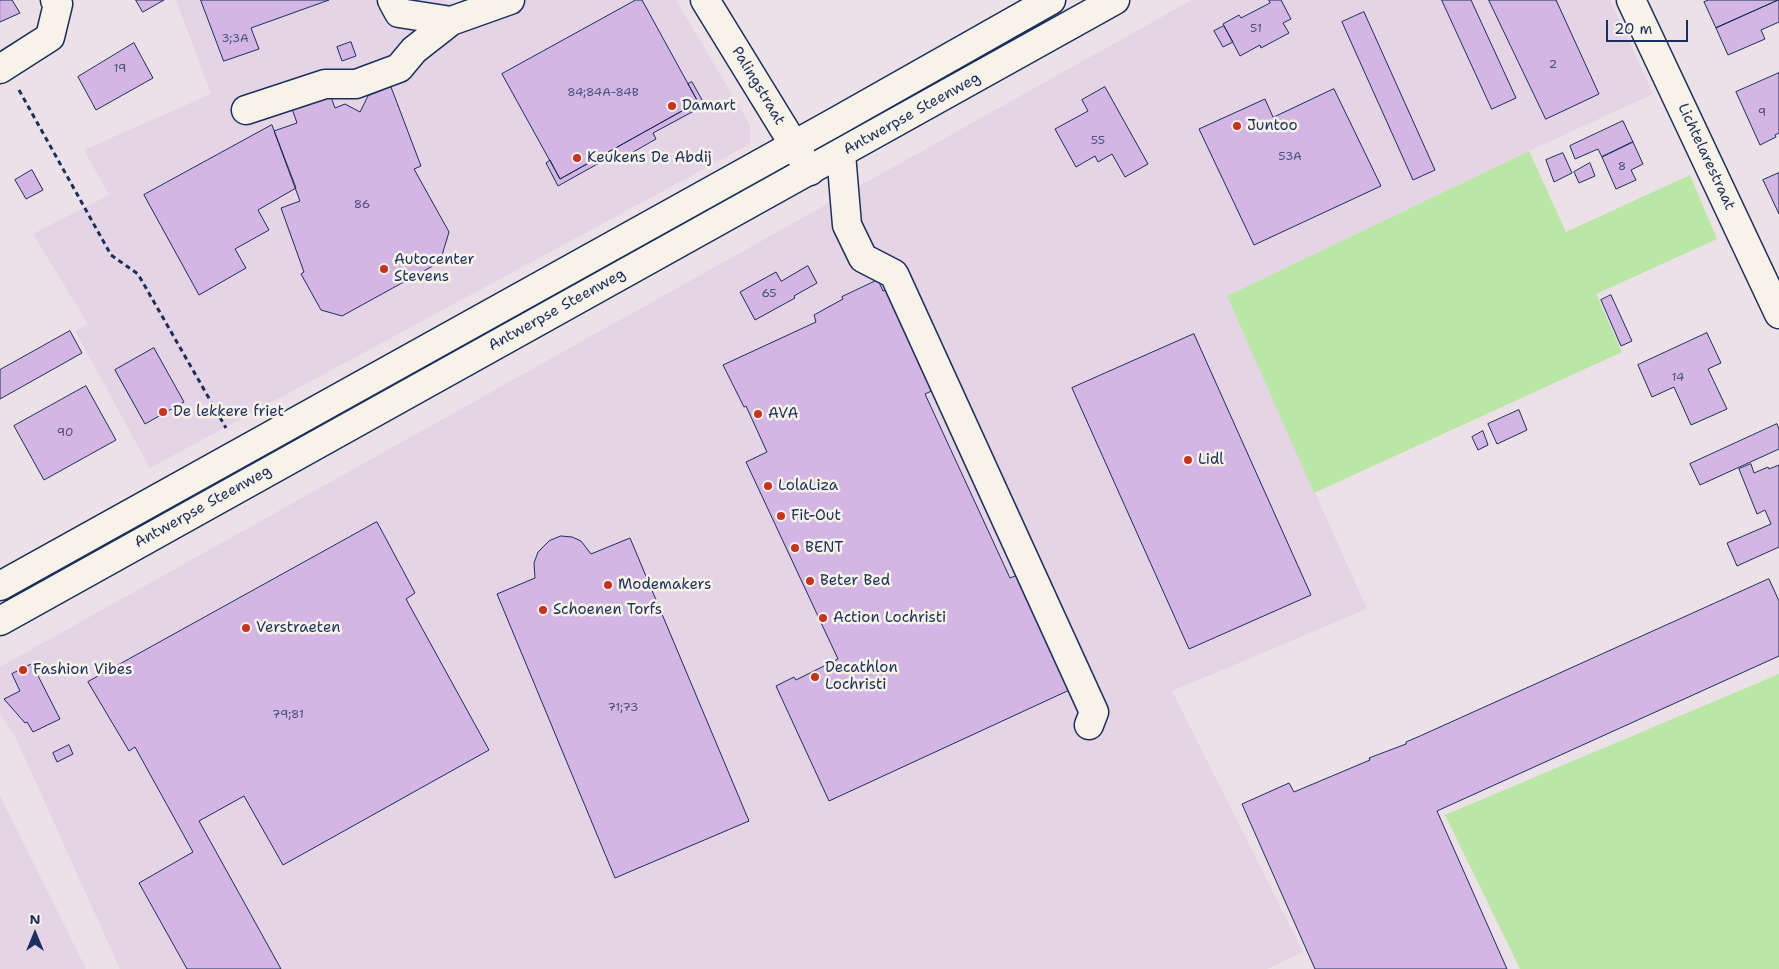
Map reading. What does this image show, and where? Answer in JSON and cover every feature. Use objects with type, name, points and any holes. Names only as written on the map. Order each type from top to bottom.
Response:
[{"type":"main road","points":[[3,67],[50,37],[58,4],[55,0]]},
{"type":"main road","points":[[392,0],[399,13],[452,21]]},
{"type":"main road","points":[[246,110],[325,84],[356,84],[399,68],[414,50],[452,21],[510,0]]},
{"type":"main road","name":"Palingstraat","points":[[706,0],[810,171]]},
{"type":"main road","name":"Antwerpse Steenweg","points":[[0,586],[1051,0]]},
{"type":"main road","name":"Antwerpse Steenweg","points":[[0,621],[417,387],[841,154],[1115,0]]},
{"type":"main road","name":"Lichtelarestraat","points":[[1632,0],[1770,271],[1779,314]]},
{"type":"main road","points":[[841,154],[848,225],[863,258],[894,274],[1094,712],[1089,725]]},
{"type":"path","points":[[3,67],[111,255],[138,274],[240,452]]},
{"type":"shaded area","points":[[176,0],[444,0],[456,4],[466,0],[676,0],[750,125],[750,144],[150,468],[75,331],[88,324],[33,234],[109,195],[84,150],[211,94]]},
{"type":"shaded area","points":[[1192,0],[1610,0],[1653,94],[1529,151],[1227,296],[1367,609],[1172,691],[1303,952],[1267,969],[120,969],[14,734],[0,714],[0,667]]},
{"type":"shaded area","points":[[0,796],[86,969],[0,969]]},
{"type":"green space","points":[[1529,151],[1566,232],[1690,175],[1717,239],[1596,294],[1622,352],[1314,493],[1227,296]]},
{"type":"green space","points":[[1779,674],[1779,969],[1520,969],[1445,815]]},
{"type":"building","points":[[0,0],[12,0],[20,13],[0,22]]},
{"type":"building","points":[[136,0],[164,0],[143,12]]},
{"type":"building","points":[[201,0],[329,0],[251,28],[259,49],[224,61]]},
{"type":"building","points":[[636,0],[642,0],[698,102],[560,179],[502,74]]},
{"type":"building","points":[[1269,0],[1281,0],[1291,19],[1283,23],[1289,33],[1261,48],[1260,45],[1240,56],[1223,24],[1239,15],[1241,18],[1270,3]]},
{"type":"building","points":[[1442,0],[1471,0],[1516,98],[1492,109]]},
{"type":"building","points":[[1489,0],[1556,0],[1599,94],[1546,119]]},
{"type":"building","points":[[1709,0],[1778,0],[1716,28],[1704,2]]},
{"type":"building","points":[[1779,0],[1779,22],[1761,30],[1765,39],[1728,55],[1716,28]]},
{"type":"building","points":[[1364,12],[1435,170],[1413,180],[1342,22]]},
{"type":"building","points":[[1224,26],[1233,42],[1223,47],[1214,31]]},
{"type":"building","points":[[351,42],[356,56],[342,61],[337,47]]},
{"type":"building","points":[[134,43],[153,78],[96,110],[78,77]]},
{"type":"building","points":[[1779,73],[1779,133],[1775,135],[1776,137],[1760,145],[1736,92]]},
{"type":"building","points":[[692,82],[705,105],[653,133],[656,139],[614,163],[610,157],[558,186],[546,163],[550,160],[560,179],[698,102],[688,84]]},
{"type":"building","points":[[391,87],[421,166],[414,169],[449,232],[440,262],[342,316],[321,310],[301,274],[304,272],[281,208],[300,201],[274,131],[297,123],[290,103],[328,89],[335,108],[345,104],[360,112],[368,96]]},
{"type":"building","points":[[1105,87],[1148,164],[1125,177],[1112,154],[1098,162],[1095,156],[1076,167],[1055,129],[1088,111],[1082,100]]},
{"type":"building","points":[[1334,89],[1381,186],[1254,245],[1199,129],[1265,99],[1273,117]]},
{"type":"building","points":[[1623,121],[1633,142],[1602,157],[1598,149],[1575,159],[1570,146]]},
{"type":"building","points":[[272,125],[296,188],[258,210],[269,230],[235,249],[246,268],[199,295],[144,195]]},
{"type":"building","points":[[1633,142],[1643,164],[1631,170],[1636,180],[1616,189],[1602,157]]},
{"type":"building","points":[[1563,153],[1572,173],[1554,182],[1546,160]]},
{"type":"building","points":[[1590,163],[1595,176],[1579,183],[1574,172]]},
{"type":"building","points":[[32,170],[43,190],[26,199],[15,180]]},
{"type":"building","points":[[1779,173],[1779,214],[1763,180]]},
{"type":"building","points":[[808,266],[817,283],[794,296],[795,298],[755,320],[740,292],[776,272],[781,281]]},
{"type":"building","points":[[878,280],[883,291],[893,287],[938,388],[925,394],[1010,578],[1023,573],[1076,687],[829,801],[776,686],[794,677],[796,680],[838,659],[746,462],[767,452],[746,406],[744,407],[723,365],[816,322],[814,315],[843,299],[842,297]]},
{"type":"building","points":[[1611,295],[1632,341],[1621,346],[1601,300]]},
{"type":"building","points":[[70,331],[82,353],[0,399],[0,370]]},
{"type":"building","points":[[1707,333],[1721,363],[1708,369],[1727,409],[1691,425],[1674,387],[1652,397],[1638,365]]},
{"type":"building","points":[[1194,334],[1311,595],[1189,649],[1072,388]]},
{"type":"building","points":[[154,348],[184,402],[145,424],[115,370]]},
{"type":"building","points":[[86,386],[116,440],[44,480],[14,426]]},
{"type":"building","points":[[1519,410],[1527,430],[1497,444],[1488,424]]},
{"type":"building","points":[[1777,424],[1779,429],[1779,449],[1700,485],[1690,464]]},
{"type":"building","points":[[1483,431],[1488,445],[1478,450],[1472,437]]},
{"type":"building","points":[[1751,464],[1754,473],[1779,465],[1779,547],[1737,566],[1727,543],[1771,524],[1765,510],[1757,514],[1739,469]]},
{"type":"building","points":[[377,522],[415,593],[406,599],[489,750],[283,865],[244,796],[199,821],[281,969],[187,969],[139,883],[193,852],[135,747],[129,751],[88,682]]},
{"type":"building","points":[[561,536],[572,537],[581,541],[591,554],[630,538],[749,821],[615,878],[497,594],[535,578],[534,563],[538,552],[549,541]]},
{"type":"building","points":[[1769,579],[1779,601],[1779,656],[1437,811],[1507,969],[1315,969],[1242,804],[1289,783],[1294,792],[1370,760],[1369,758],[1406,744],[1406,742]]},
{"type":"building","points":[[32,664],[60,719],[33,732],[27,722],[25,723],[4,699],[20,691],[12,674]]},
{"type":"building","points":[[69,745],[73,754],[57,762],[53,753]]},
{"type":"place","name":"Damart","points":[[672,106]]},
{"type":"place","name":"Juntoo","points":[[1237,126]]},
{"type":"place","name":"Keukens De Abdij","points":[[577,158]]},
{"type":"place","name":"Autocenter Stevens","points":[[384,269]]},
{"type":"place","name":"De lekkere friet","points":[[163,412]]},
{"type":"place","name":"AVA","points":[[758,414]]},
{"type":"place","name":"Lidl","points":[[1188,460]]},
{"type":"place","name":"LolaLiza","points":[[768,486]]},
{"type":"place","name":"Fit-Out","points":[[781,516]]},
{"type":"place","name":"BENT","points":[[795,548]]},
{"type":"place","name":"Beter Bed","points":[[810,581]]},
{"type":"place","name":"Modemakers","points":[[608,585]]},
{"type":"place","name":"Schoenen Torfs","points":[[543,610]]},
{"type":"place","name":"Action Lochristi","points":[[823,618]]},
{"type":"place","name":"Verstraeten","points":[[246,628]]},
{"type":"place","name":"Fashion Vibes","points":[[23,670]]},
{"type":"place","name":"Decathlon Lochristi","points":[[815,677]]}]
